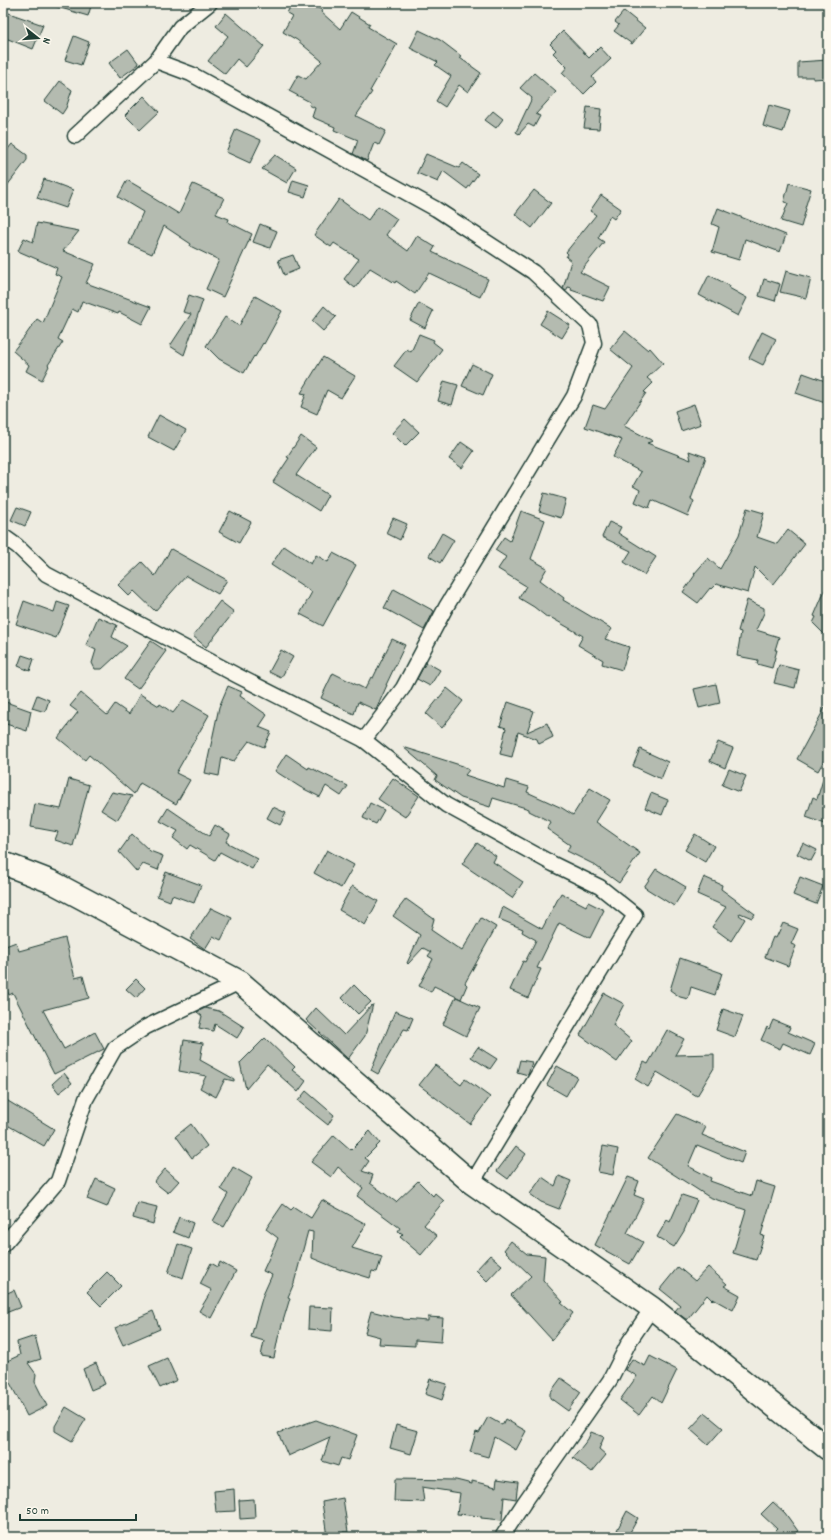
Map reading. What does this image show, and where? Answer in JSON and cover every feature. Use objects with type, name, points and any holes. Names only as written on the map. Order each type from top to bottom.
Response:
[{"type":"highway","points":[[3,863],[52,882],[240,982],[472,1183],[652,1308],[828,1449]]},
{"type":"street","points":[[75,136],[156,61],[180,27],[210,3]]},
{"type":"street","points":[[156,61],[191,74],[436,209],[532,272],[590,325],[594,344],[574,396],[446,607],[403,688],[364,740]]},
{"type":"street","points":[[3,536],[46,574],[238,676],[364,740],[446,805],[553,864],[600,887],[635,915],[472,1183]]},
{"type":"street","points":[[3,1245],[58,1181],[86,1099],[115,1048],[146,1027],[240,982]]},
{"type":"street","points":[[502,1537],[610,1380],[629,1342],[652,1308]]},
{"type":"building","points":[[55,3],[92,3],[88,16],[54,6]]},
{"type":"building","points":[[292,3],[310,3],[322,10],[321,12],[340,29],[351,12],[370,24],[368,27],[397,44],[370,91],[372,92],[356,116],[386,131],[379,145],[374,143],[367,161],[353,154],[358,140],[334,130],[335,127],[312,117],[315,108],[309,105],[310,102],[289,91],[298,75],[306,79],[322,61],[297,40],[283,32],[292,16],[287,13]]},
{"type":"building","points":[[3,11],[43,25],[33,49],[3,37]]},
{"type":"building","points":[[624,11],[645,28],[632,44],[614,31],[619,25],[615,22]]},
{"type":"building","points":[[226,13],[264,46],[246,67],[237,59],[225,74],[208,61],[228,36],[216,26]]},
{"type":"building","points":[[419,30],[440,40],[461,56],[460,58],[481,73],[468,92],[459,85],[445,107],[436,101],[451,76],[435,65],[438,62],[410,48]]},
{"type":"building","points":[[563,31],[589,58],[600,47],[611,59],[592,77],[596,82],[584,94],[562,73],[567,67],[553,53],[556,50],[550,44]]},
{"type":"building","points":[[74,36],[89,42],[81,65],[65,60]]},
{"type":"building","points":[[128,49],[139,64],[120,78],[109,63]]},
{"type":"building","points":[[828,60],[828,78],[813,79],[813,77],[798,77],[798,62]]},
{"type":"building","points":[[534,73],[556,92],[536,114],[540,116],[534,127],[528,124],[519,134],[516,132],[532,98],[520,88]]},
{"type":"building","points":[[60,81],[72,90],[66,108],[62,114],[45,101]]},
{"type":"building","points":[[144,96],[159,112],[140,130],[125,115]]},
{"type":"building","points":[[769,105],[790,111],[783,132],[763,126]]},
{"type":"building","points":[[587,107],[601,109],[599,129],[584,128]]},
{"type":"building","points":[[493,111],[503,119],[496,128],[485,120]]},
{"type":"building","points":[[236,129],[261,140],[250,163],[226,152]]},
{"type":"building","points":[[12,144],[27,155],[27,160],[3,191],[3,155]]},
{"type":"building","points":[[426,154],[459,168],[463,163],[478,174],[467,189],[443,171],[438,182],[417,173]]},
{"type":"building","points":[[275,155],[296,168],[287,183],[262,169]]},
{"type":"building","points":[[44,179],[73,190],[66,208],[37,198]]},
{"type":"building","points":[[127,180],[154,196],[153,198],[179,214],[193,184],[224,198],[216,214],[229,219],[228,222],[252,234],[223,297],[206,289],[219,260],[190,246],[191,244],[164,226],[152,254],[129,244],[143,212],[118,197]]},
{"type":"building","points":[[293,180],[309,185],[305,197],[289,192]]},
{"type":"building","points":[[789,183],[811,189],[801,227],[781,221],[788,203],[784,202]]},
{"type":"building","points":[[534,190],[551,203],[532,228],[515,214]]},
{"type":"building","points":[[601,195],[621,209],[614,219],[610,216],[598,238],[604,242],[580,272],[610,287],[603,301],[571,290],[572,288],[568,287],[566,291],[563,289],[571,261],[566,257],[568,254],[566,252],[596,215],[590,211]]},
{"type":"building","points":[[339,199],[368,220],[378,206],[397,219],[386,235],[408,251],[417,236],[435,247],[432,252],[488,279],[480,297],[429,273],[415,294],[396,281],[395,283],[370,268],[355,288],[344,279],[359,259],[334,243],[331,247],[314,235]]},
{"type":"building","points":[[718,208],[786,235],[780,252],[745,239],[739,260],[712,252],[719,227],[712,224]]},
{"type":"building","points":[[37,223],[79,231],[63,251],[95,264],[86,283],[151,307],[142,324],[119,312],[118,314],[82,301],[78,312],[72,309],[58,339],[63,342],[48,365],[49,366],[42,380],[26,371],[29,365],[13,351],[37,319],[43,323],[62,277],[55,274],[57,268],[18,251],[24,238],[33,242]]},
{"type":"building","points":[[260,224],[277,231],[270,248],[253,242]]},
{"type":"building","points":[[293,255],[299,269],[284,275],[278,260]]},
{"type":"building","points":[[786,271],[811,278],[806,298],[780,292]]},
{"type":"building","points":[[709,275],[730,286],[729,288],[747,298],[738,316],[699,295]]},
{"type":"building","points":[[764,279],[780,284],[775,301],[759,296]]},
{"type":"building","points":[[189,295],[203,300],[184,355],[170,346],[191,314],[183,312]]},
{"type":"building","points":[[255,296],[282,311],[264,344],[263,343],[255,357],[254,356],[244,373],[219,359],[206,346],[225,317],[239,326]]},
{"type":"building","points":[[419,303],[433,311],[425,328],[410,320]]},
{"type":"building","points":[[324,306],[336,317],[323,331],[312,321]]},
{"type":"building","points":[[548,311],[570,325],[562,338],[540,324]]},
{"type":"building","points":[[625,331],[648,350],[650,348],[663,363],[647,378],[653,383],[644,392],[646,393],[624,426],[653,441],[647,443],[691,460],[689,451],[706,457],[691,499],[694,501],[688,516],[652,500],[649,508],[635,502],[640,490],[633,486],[641,472],[613,457],[622,440],[585,427],[593,405],[605,409],[633,368],[610,349]]},
{"type":"building","points":[[762,332],[776,339],[763,365],[749,358]]},
{"type":"building","points":[[419,334],[434,340],[433,342],[442,349],[417,382],[394,366],[407,349],[411,352]]},
{"type":"building","points":[[323,357],[355,376],[341,398],[327,390],[317,414],[301,407],[306,394],[301,393]]},
{"type":"building","points":[[472,364],[492,374],[483,395],[462,386]]},
{"type":"building","points":[[803,373],[828,382],[828,404],[796,393]]},
{"type":"building","points":[[444,381],[458,385],[452,405],[438,401]]},
{"type":"building","points":[[694,404],[701,424],[681,431],[675,411]]},
{"type":"building","points":[[159,415],[186,430],[174,451],[148,437]]},
{"type":"building","points":[[405,419],[419,432],[405,446],[392,433]]},
{"type":"building","points":[[301,436],[316,447],[296,475],[328,495],[319,511],[273,482]]},
{"type":"building","points":[[461,442],[474,451],[462,468],[449,459]]},
{"type":"building","points":[[544,493],[566,499],[561,518],[539,511]]},
{"type":"building","points":[[17,507],[31,512],[25,526],[11,520]]},
{"type":"building","points":[[747,508],[764,513],[757,537],[777,544],[788,530],[805,544],[773,585],[755,567],[748,593],[716,584],[711,589],[710,588],[698,603],[683,592],[695,575],[694,574],[708,558],[720,569],[739,535]]},
{"type":"building","points":[[230,511],[251,522],[239,543],[219,532]]},
{"type":"building","points":[[521,511],[545,520],[531,559],[547,568],[540,580],[564,598],[563,600],[612,629],[605,639],[629,647],[622,670],[602,664],[603,660],[578,645],[583,636],[550,617],[548,618],[519,598],[526,586],[498,569],[506,557],[495,550],[504,537],[510,541]]},
{"type":"building","points":[[393,518],[407,524],[400,540],[386,533]]},
{"type":"building","points":[[609,522],[621,527],[618,533],[656,557],[644,575],[624,562],[631,551],[602,537]]},
{"type":"building","points":[[442,533],[454,540],[440,563],[429,556]]},
{"type":"building","points":[[284,546],[311,564],[316,555],[328,562],[333,553],[356,565],[323,626],[300,614],[312,592],[271,565]]},
{"type":"building","points":[[171,549],[227,580],[218,594],[186,576],[155,611],[134,591],[129,596],[118,585],[142,562],[155,576]]},
{"type":"building","points":[[828,583],[828,638],[813,623],[816,617],[814,616]]},
{"type":"building","points":[[394,589],[434,611],[424,630],[384,608]]},
{"type":"building","points":[[747,600],[764,608],[764,613],[756,630],[779,637],[772,668],[757,664],[758,660],[737,656],[741,632],[738,631]]},
{"type":"building","points":[[24,601],[54,612],[57,602],[69,606],[56,638],[16,624]]},
{"type":"building","points":[[220,601],[234,612],[206,647],[193,636]]},
{"type":"building","points":[[98,617],[117,625],[112,637],[127,646],[102,669],[95,669],[92,663],[96,650],[86,645]]},
{"type":"building","points":[[392,639],[405,645],[376,710],[358,702],[354,714],[321,698],[333,673],[365,689],[371,677],[373,678]]},
{"type":"building","points":[[151,641],[166,651],[138,689],[124,679]]},
{"type":"building","points":[[281,650],[293,657],[281,678],[269,672]]},
{"type":"building","points":[[22,655],[34,659],[30,671],[18,666]]},
{"type":"building","points":[[426,662],[440,670],[430,686],[417,679]]},
{"type":"building","points":[[779,665],[799,670],[795,688],[774,683]]},
{"type":"building","points":[[716,684],[720,703],[699,708],[694,689]]},
{"type":"building","points":[[228,686],[242,692],[240,696],[267,715],[259,727],[271,732],[264,747],[249,741],[234,761],[222,757],[219,776],[205,773],[219,707]]},
{"type":"building","points":[[447,688],[463,701],[442,728],[426,714]]},
{"type":"building","points":[[81,693],[107,715],[115,704],[129,714],[140,694],[159,706],[160,704],[173,713],[183,700],[209,715],[176,773],[190,780],[176,804],[140,783],[134,794],[89,755],[85,760],[58,738],[78,712],[70,706]]},
{"type":"building","points":[[37,695],[49,700],[45,712],[32,708]]},
{"type":"building","points":[[3,701],[31,711],[27,731],[3,723]]},
{"type":"building","points":[[508,702],[534,711],[527,732],[547,723],[553,737],[539,744],[537,739],[518,732],[512,757],[500,754],[506,728],[500,726]]},
{"type":"building","points":[[828,702],[828,753],[818,771],[797,759]]},
{"type":"building","points":[[718,742],[733,748],[725,768],[710,761]]},
{"type":"building","points":[[403,747],[463,766],[469,770],[465,775],[504,788],[506,780],[529,787],[527,792],[562,808],[573,815],[590,788],[610,800],[596,822],[640,853],[619,883],[593,864],[567,851],[570,845],[547,829],[551,822],[529,811],[529,809],[493,798],[490,807],[461,798],[435,780],[437,776]]},
{"type":"building","points":[[640,749],[668,762],[661,779],[633,766]]},
{"type":"building","points":[[286,754],[308,769],[309,767],[348,786],[341,796],[326,786],[320,797],[300,787],[275,771]]},
{"type":"building","points":[[729,769],[746,776],[739,792],[722,785]]},
{"type":"building","points":[[825,773],[828,774],[828,825],[806,817],[813,797],[817,799]]},
{"type":"building","points":[[393,778],[419,796],[405,817],[378,799]]},
{"type":"building","points":[[69,779],[89,785],[73,846],[55,840],[58,832],[31,827],[35,804],[61,809]]},
{"type":"building","points":[[112,792],[132,796],[117,820],[101,810]]},
{"type":"building","points":[[651,793],[668,800],[662,815],[645,808]]},
{"type":"building","points":[[370,803],[384,810],[376,824],[363,818]]},
{"type":"building","points":[[273,807],[286,813],[280,825],[267,818]]},
{"type":"building","points":[[168,808],[209,836],[215,825],[230,834],[226,842],[258,859],[252,869],[220,852],[215,860],[190,845],[187,849],[173,838],[178,831],[160,821]]},
{"type":"building","points":[[132,834],[150,851],[163,856],[158,870],[143,864],[137,872],[119,852]]},
{"type":"building","points":[[695,834],[714,846],[705,862],[685,850]]},
{"type":"building","points":[[477,843],[496,856],[493,862],[523,882],[512,898],[462,864]]},
{"type":"building","points":[[803,843],[817,850],[811,861],[797,854]]},
{"type":"building","points":[[327,850],[354,865],[341,888],[314,873]]},
{"type":"building","points":[[656,869],[686,887],[674,906],[644,887]]},
{"type":"building","points":[[166,872],[201,885],[194,903],[172,895],[170,901],[157,896]]},
{"type":"building","points":[[704,877],[722,885],[721,889],[755,914],[752,918],[740,913],[739,915],[745,919],[731,941],[712,927],[726,907],[697,894]]},
{"type":"building","points":[[800,877],[823,886],[816,904],[793,895]]},
{"type":"building","points":[[352,886],[378,901],[365,925],[339,910]]},
{"type":"building","points":[[561,893],[586,906],[588,902],[604,910],[590,938],[559,923],[537,968],[541,969],[528,998],[510,990],[523,961],[525,962],[536,940],[522,932],[523,929],[499,919],[503,907],[542,929]]},
{"type":"building","points":[[406,899],[434,919],[431,930],[462,951],[481,918],[496,927],[465,983],[467,985],[461,999],[434,986],[431,992],[419,986],[433,959],[428,956],[431,952],[423,948],[408,964],[407,963],[420,935],[393,916]]},
{"type":"building","points":[[211,908],[232,918],[221,940],[213,936],[205,949],[190,939]]},
{"type":"building","points":[[783,923],[798,929],[791,944],[796,946],[788,966],[765,957],[773,937],[776,938]]},
{"type":"building","points":[[65,938],[75,978],[83,976],[89,998],[43,1010],[64,1049],[95,1032],[104,1049],[54,1074],[13,993],[9,995],[3,981],[3,947],[16,942],[19,951]]},
{"type":"building","points":[[680,958],[722,973],[715,995],[691,987],[688,999],[680,997],[670,990]]},
{"type":"building","points":[[136,979],[145,988],[136,998],[126,989]]},
{"type":"building","points":[[354,985],[371,1002],[358,1014],[342,998]]},
{"type":"building","points":[[604,993],[624,1004],[613,1025],[632,1041],[617,1062],[580,1035]]},
{"type":"building","points":[[456,997],[480,1008],[466,1036],[443,1024]]},
{"type":"building","points":[[373,1004],[365,1036],[348,1059],[306,1020],[316,1008],[344,1035]]},
{"type":"building","points":[[205,1008],[219,1011],[244,1027],[237,1038],[215,1024],[213,1031],[199,1028],[202,1016],[197,1012]]},
{"type":"building","points":[[723,1009],[743,1016],[735,1037],[716,1030]]},
{"type":"building","points":[[395,1011],[413,1018],[408,1030],[404,1029],[378,1074],[371,1070]]},
{"type":"building","points":[[773,1020],[790,1027],[788,1032],[815,1044],[810,1055],[783,1043],[780,1049],[761,1040],[767,1027],[769,1029]]},
{"type":"building","points":[[667,1030],[684,1039],[675,1055],[714,1054],[714,1068],[697,1096],[657,1072],[648,1087],[635,1079],[644,1062],[648,1064]]},
{"type":"building","points":[[265,1038],[295,1067],[292,1070],[306,1081],[298,1092],[267,1064],[246,1089],[240,1063]]},
{"type":"building","points":[[184,1040],[203,1043],[200,1060],[234,1079],[234,1081],[225,1079],[216,1097],[200,1088],[206,1076],[179,1071]]},
{"type":"building","points":[[478,1047],[497,1059],[490,1069],[471,1057]]},
{"type":"building","points":[[520,1060],[532,1062],[528,1075],[517,1072]]},
{"type":"building","points":[[435,1065],[461,1085],[465,1079],[490,1097],[470,1124],[419,1085]]},
{"type":"building","points":[[557,1066],[577,1077],[566,1096],[547,1085]]},
{"type":"building","points":[[64,1073],[72,1083],[59,1093],[52,1084]]},
{"type":"building","points":[[306,1091],[334,1115],[328,1125],[298,1101]]},
{"type":"building","points":[[3,1098],[54,1129],[44,1146],[9,1126],[3,1126]]},
{"type":"building","points":[[677,1114],[706,1127],[702,1135],[745,1152],[741,1163],[697,1145],[688,1166],[711,1178],[710,1181],[752,1196],[756,1181],[775,1187],[761,1235],[764,1236],[756,1260],[733,1253],[746,1210],[709,1197],[648,1158]]},
{"type":"building","points":[[191,1124],[207,1146],[192,1158],[176,1136]]},
{"type":"building","points":[[370,1131],[380,1143],[365,1158],[369,1161],[362,1171],[373,1175],[370,1183],[396,1202],[418,1181],[433,1196],[435,1193],[444,1201],[424,1225],[437,1236],[421,1255],[400,1237],[403,1234],[398,1231],[400,1228],[357,1196],[363,1188],[338,1167],[331,1177],[311,1162],[334,1135],[351,1150]]},
{"type":"building","points":[[516,1146],[526,1154],[508,1179],[497,1171]]},
{"type":"building","points":[[603,1146],[618,1149],[613,1175],[598,1172]]},
{"type":"building","points":[[233,1167],[252,1178],[224,1227],[213,1221],[228,1194],[221,1189]]},
{"type":"building","points":[[165,1169],[179,1181],[168,1193],[154,1182]]},
{"type":"building","points":[[559,1176],[571,1181],[559,1209],[541,1202],[530,1194],[542,1177],[555,1186]]},
{"type":"building","points":[[628,1177],[639,1181],[634,1195],[644,1199],[627,1233],[643,1242],[630,1264],[595,1245]]},
{"type":"building","points":[[96,1179],[115,1188],[107,1207],[87,1199]]},
{"type":"building","points":[[682,1195],[697,1200],[684,1231],[674,1247],[657,1237],[667,1220],[670,1222]]},
{"type":"building","points":[[322,1200],[366,1224],[352,1248],[382,1257],[377,1272],[372,1271],[370,1278],[341,1270],[312,1258],[313,1232],[308,1231],[294,1283],[288,1297],[290,1298],[278,1338],[274,1358],[261,1356],[264,1341],[251,1337],[263,1295],[272,1275],[263,1271],[278,1238],[266,1229],[283,1204],[291,1210],[294,1207],[311,1218]]},
{"type":"building","points":[[137,1202],[157,1207],[153,1224],[133,1218]]},
{"type":"building","points":[[179,1217],[193,1223],[188,1238],[173,1232]]},
{"type":"building","points":[[511,1241],[527,1254],[545,1256],[543,1280],[563,1302],[561,1303],[573,1313],[552,1340],[511,1295],[531,1276],[504,1250]]},
{"type":"building","points":[[178,1244],[192,1249],[183,1278],[168,1273]]},
{"type":"building","points":[[490,1255],[502,1265],[487,1281],[476,1270]]},
{"type":"building","points":[[220,1262],[236,1271],[211,1318],[199,1311],[212,1290],[200,1284],[211,1263],[218,1267]]},
{"type":"building","points":[[678,1267],[695,1281],[708,1267],[727,1284],[724,1286],[740,1295],[733,1310],[713,1299],[712,1300],[707,1295],[687,1320],[675,1311],[680,1305],[660,1289]]},
{"type":"building","points":[[107,1272],[121,1286],[101,1306],[87,1292]]},
{"type":"building","points":[[14,1290],[21,1307],[3,1314],[3,1295]]},
{"type":"building","points":[[309,1307],[333,1308],[332,1331],[308,1329]]},
{"type":"building","points":[[153,1311],[160,1329],[123,1345],[115,1328]]},
{"type":"building","points":[[371,1311],[403,1319],[428,1321],[428,1317],[443,1318],[441,1342],[415,1340],[415,1346],[379,1344],[380,1337],[365,1333]]},
{"type":"building","points":[[35,1336],[41,1359],[28,1363],[36,1374],[35,1382],[47,1406],[27,1416],[8,1379],[3,1382],[3,1363],[20,1355],[17,1342]]},
{"type":"building","points":[[650,1356],[677,1370],[661,1403],[653,1396],[639,1415],[620,1400],[637,1376],[626,1370],[632,1359],[645,1366]]},
{"type":"building","points":[[167,1358],[177,1380],[160,1388],[149,1366]]},
{"type":"building","points":[[96,1363],[105,1384],[91,1390],[83,1369]]},
{"type":"building","points":[[561,1378],[581,1392],[568,1411],[550,1398],[550,1393]]},
{"type":"building","points":[[430,1379],[447,1384],[442,1400],[425,1394]]},
{"type":"building","points":[[66,1407],[86,1419],[72,1441],[55,1431],[55,1426]]},
{"type":"building","points":[[705,1413],[723,1428],[708,1445],[690,1429]]},
{"type":"building","points":[[488,1417],[502,1425],[505,1419],[526,1431],[516,1450],[494,1437],[488,1457],[470,1452],[476,1432],[479,1433]]},
{"type":"building","points":[[316,1420],[357,1435],[348,1460],[341,1458],[338,1466],[322,1461],[330,1437],[288,1456],[278,1433]]},
{"type":"building","points":[[396,1425],[418,1431],[411,1454],[390,1448]]},
{"type":"building","points":[[591,1432],[604,1437],[599,1449],[606,1455],[592,1472],[573,1458],[588,1439]]},
{"type":"building","points":[[395,1479],[456,1480],[472,1484],[472,1481],[496,1487],[497,1479],[518,1482],[516,1499],[504,1497],[502,1520],[457,1514],[460,1493],[422,1487],[424,1502],[394,1501]]},
{"type":"building","points":[[234,1489],[235,1511],[216,1512],[214,1491]]},
{"type":"building","points":[[343,1498],[348,1532],[343,1532],[344,1537],[327,1537],[322,1502]]},
{"type":"building","points":[[254,1499],[255,1518],[240,1519],[239,1500]]},
{"type":"building","points":[[773,1502],[785,1513],[798,1531],[789,1537],[769,1537],[777,1529],[761,1514]]},
{"type":"building","points":[[627,1511],[638,1518],[628,1536],[617,1530]]}]
